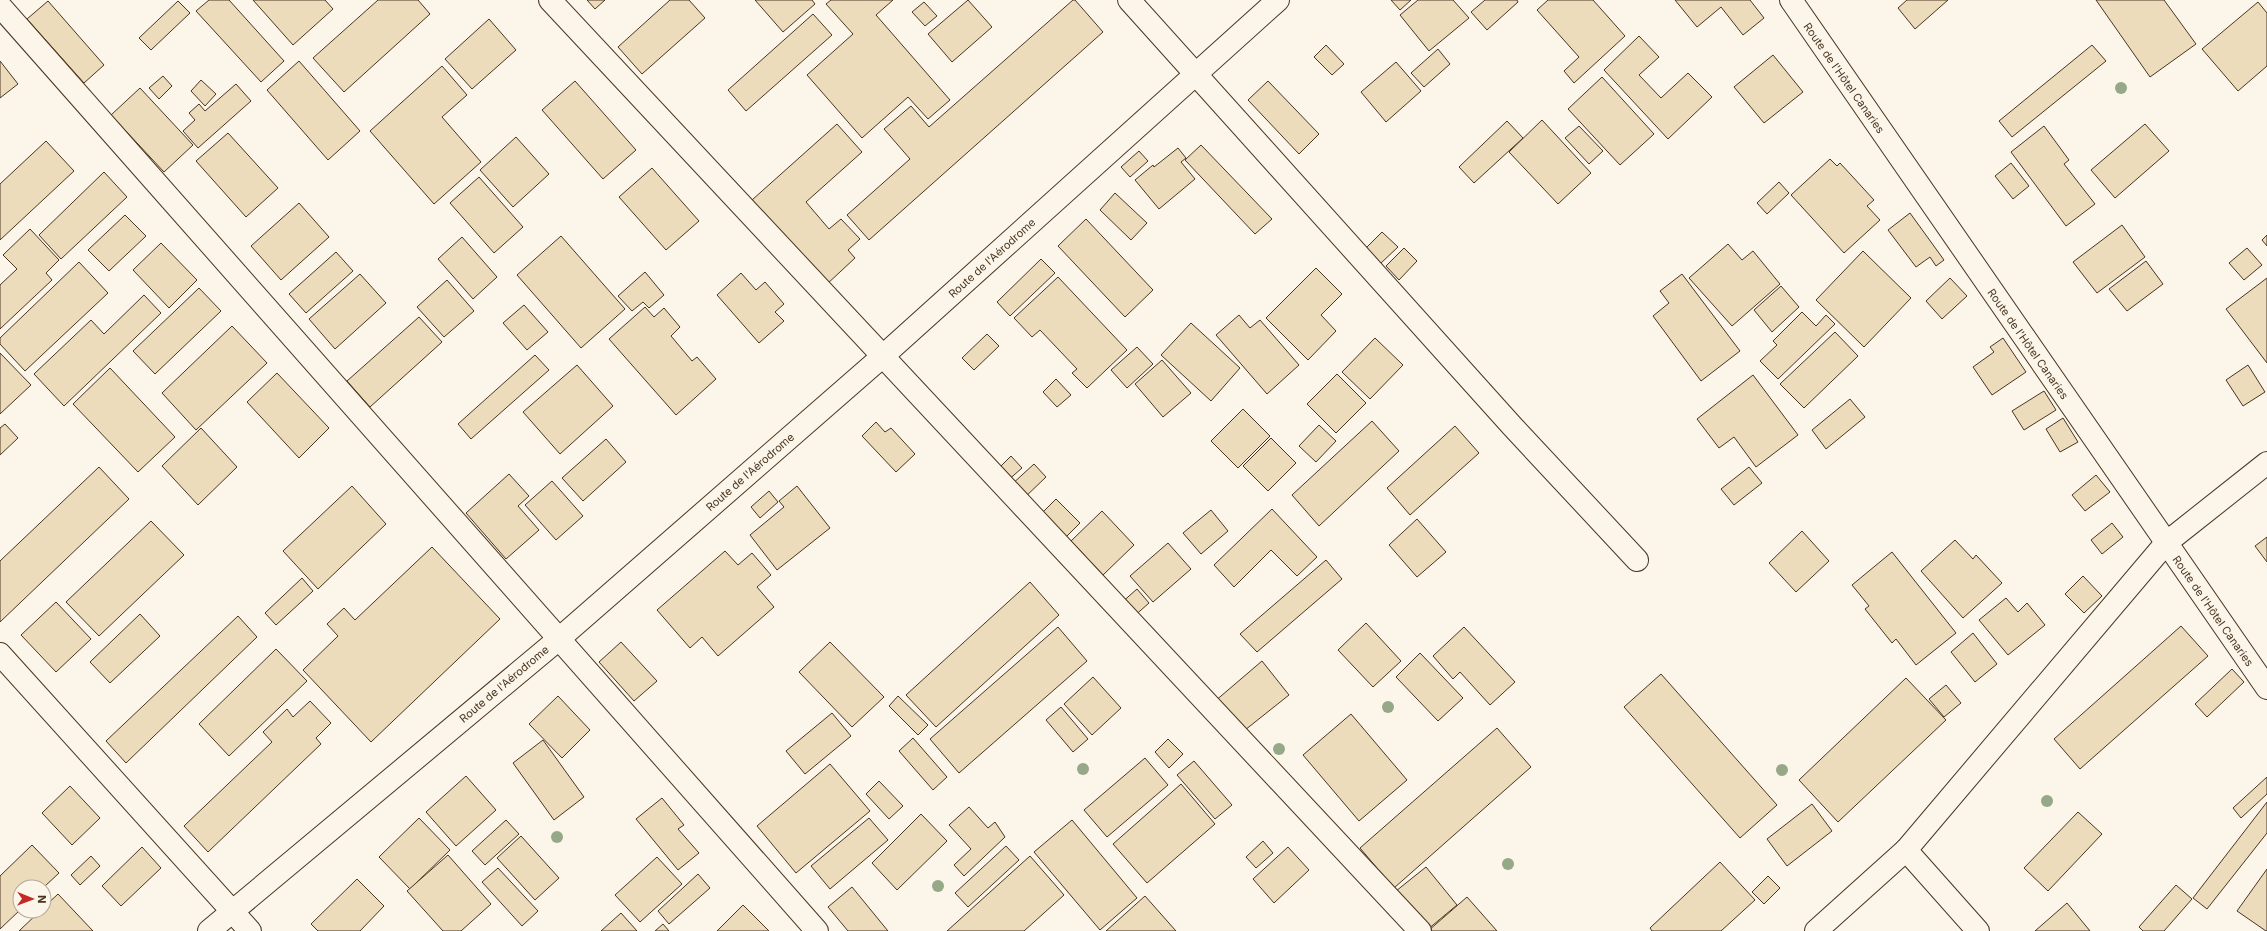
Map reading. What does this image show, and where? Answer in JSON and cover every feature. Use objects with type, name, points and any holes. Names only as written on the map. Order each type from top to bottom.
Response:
[{"type":"street","points":[[550,0],[1420,931]]},
{"type":"street","points":[[1129,0],[1508,421],[1637,560]]},
{"type":"street","name":"Route de l'Aérodrome","points":[[209,931],[232,910],[560,638],[883,356],[1278,0]]},
{"type":"street","name":"Route de l'Hôtel Canaries","points":[[1791,0],[2267,688]]},
{"type":"street","points":[[0,6],[560,638],[817,931]]},
{"type":"street","points":[[1816,931],[1906,850],[2166,543],[2267,463]]},
{"type":"street","points":[[0,654],[250,931]]},
{"type":"street","points":[[1906,850],[1978,931]]},
{"type":"building","points":[[209,0],[229,0],[284,61],[261,82],[196,11]]},
{"type":"building","points":[[253,0],[325,0],[333,9],[293,45]]},
{"type":"building","points":[[378,0],[418,0],[430,14],[344,92],[313,58]]},
{"type":"building","points":[[587,0],[605,0],[595,9]]},
{"type":"building","points":[[670,0],[689,0],[705,18],[642,74],[618,47]]},
{"type":"building","points":[[755,0],[812,0],[815,4],[783,32]]},
{"type":"building","points":[[831,0],[893,0],[876,15],[950,100],[928,119],[908,97],[862,138],[807,75],[853,34],[826,4]]},
{"type":"building","points":[[968,0],[992,27],[952,62],[928,34]]},
{"type":"building","points":[[1073,0],[1075,0],[1103,32],[869,240],[847,215],[910,159],[884,129],[911,106],[929,127]]},
{"type":"building","points":[[1391,0],[1411,0],[1400,10]]},
{"type":"building","points":[[1418,0],[1453,0],[1469,18],[1429,51],[1400,15]]},
{"type":"building","points":[[1485,0],[1517,0],[1518,2],[1487,30],[1471,12]]},
{"type":"building","points":[[1548,0],[1593,0],[1625,36],[1574,83],[1564,71],[1579,57],[1537,10]]},
{"type":"building","points":[[1675,0],[1750,0],[1764,18],[1743,35],[1721,7],[1697,27]]},
{"type":"building","points":[[1907,0],[1948,0],[1915,29],[1898,8]]},
{"type":"building","points":[[2096,0],[2164,0],[2196,44],[2150,77]]},
{"type":"building","points":[[48,1],[104,65],[84,83],[27,19]]},
{"type":"building","points":[[178,1],[190,13],[151,50],[139,38]]},
{"type":"building","points":[[924,2],[937,16],[925,26],[912,12]]},
{"type":"building","points":[[2258,2],[2267,13],[2267,66],[2238,91],[2202,49]]},
{"type":"building","points":[[813,14],[832,35],[746,111],[728,90]]},
{"type":"building","points":[[489,19],[516,50],[472,89],[445,59]]},
{"type":"building","points":[[1639,36],[1659,57],[1639,75],[1661,98],[1688,73],[1712,97],[1668,139],[1604,70]]},
{"type":"building","points":[[1326,45],[1344,64],[1332,75],[1314,57]]},
{"type":"building","points":[[2092,45],[2106,61],[2012,137],[1999,121]]},
{"type":"building","points":[[1438,49],[1450,64],[1424,87],[1411,73]]},
{"type":"building","points":[[1773,55],[1803,92],[1764,123],[1734,87]]},
{"type":"building","points":[[0,61],[18,84],[0,98]]},
{"type":"building","points":[[299,61],[360,131],[328,160],[267,90]]},
{"type":"building","points":[[1396,62],[1421,91],[1386,122],[1361,92]]},
{"type":"building","points":[[442,66],[467,95],[442,117],[481,162],[434,204],[370,131]]},
{"type":"building","points":[[163,76],[172,86],[159,99],[149,88]]},
{"type":"building","points":[[1602,77],[1654,134],[1620,165],[1568,109]]},
{"type":"building","points":[[201,80],[216,94],[205,106],[191,91]]},
{"type":"building","points":[[575,81],[636,150],[603,179],[542,110]]},
{"type":"building","points":[[1268,81],[1319,134],[1299,154],[1248,100]]},
{"type":"building","points":[[236,84],[251,101],[198,148],[183,131],[195,120],[189,113],[199,104],[205,111]]},
{"type":"building","points":[[140,88],[193,145],[164,172],[111,115]]},
{"type":"building","points":[[1542,120],[1591,173],[1558,204],[1509,152]]},
{"type":"building","points":[[1507,121],[1523,138],[1474,183],[1459,167]]},
{"type":"building","points":[[837,124],[862,152],[806,202],[829,229],[841,219],[860,239],[848,250],[855,258],[826,285],[752,200]]},
{"type":"building","points":[[2145,124],[2169,151],[2115,198],[2091,170]]},
{"type":"building","points":[[1579,126],[1603,151],[1589,164],[1565,138]]},
{"type":"building","points":[[2044,126],[2069,160],[2064,164],[2095,204],[2066,226],[2011,152]]},
{"type":"building","points":[[228,133],[278,188],[246,217],[196,161]]},
{"type":"building","points":[[516,137],[549,174],[513,207],[480,170]]},
{"type":"building","points":[[46,141],[74,171],[0,240],[0,184]]},
{"type":"building","points":[[1201,145],[1272,219],[1255,234],[1185,160]]},
{"type":"building","points":[[1178,148],[1186,158],[1181,162],[1195,179],[1159,209],[1135,180],[1153,165],[1154,167]]},
{"type":"building","points":[[1139,151],[1148,161],[1130,177],[1121,167]]},
{"type":"building","points":[[1830,159],[1837,166],[1840,163],[1874,200],[1867,206],[1880,220],[1844,253],[1791,195]]},
{"type":"building","points":[[2011,163],[2029,186],[2013,199],[1995,176]]},
{"type":"building","points":[[652,168],[699,221],[666,250],[619,197]]},
{"type":"building","points":[[104,172],[127,197],[61,259],[39,235]]},
{"type":"building","points":[[479,177],[523,227],[494,253],[450,203]]},
{"type":"building","points":[[1779,182],[1789,193],[1767,214],[1757,203]]},
{"type":"building","points":[[1115,193],[1147,223],[1131,240],[1100,210]]},
{"type":"building","points":[[299,203],[329,237],[281,280],[251,246]]},
{"type":"building","points":[[1910,213],[1944,260],[1936,266],[1930,257],[1916,267],[1888,230]]},
{"type":"building","points":[[125,215],[146,236],[109,271],[88,250]]},
{"type":"building","points":[[1086,219],[1153,290],[1125,317],[1058,246]]},
{"type":"building","points":[[2122,225],[2145,257],[2097,293],[2073,262]]},
{"type":"building","points":[[30,229],[59,260],[46,273],[52,280],[0,329],[0,285],[17,269],[3,255]]},
{"type":"building","points":[[1382,232],[1398,247],[1380,264],[1365,249]]},
{"type":"building","points":[[2267,235],[2267,246],[2262,240]]},
{"type":"building","points":[[561,236],[625,309],[581,348],[517,275]]},
{"type":"building","points":[[462,237],[497,277],[473,299],[438,259]]},
{"type":"building","points":[[161,243],[197,280],[169,308],[133,270]]},
{"type":"building","points":[[1728,244],[1742,260],[1753,251],[1780,284],[1732,326],[1689,278]]},
{"type":"building","points":[[1404,248],[1417,261],[1399,280],[1386,266]]},
{"type":"building","points":[[2247,248],[2262,265],[2244,280],[2229,263]]},
{"type":"building","points":[[1863,251],[1911,298],[1864,347],[1816,300]]},
{"type":"building","points":[[336,252],[353,271],[306,313],[289,294]]},
{"type":"building","points":[[1041,259],[1055,273],[1010,316],[997,302]]},
{"type":"building","points":[[2146,261],[2163,284],[2127,311],[2109,289]]},
{"type":"building","points":[[79,262],[108,293],[25,371],[0,344],[0,338]]},
{"type":"building","points":[[1316,268],[1342,294],[1321,315],[1336,331],[1308,360],[1266,318]]},
{"type":"building","points":[[645,272],[664,295],[649,308],[643,302],[632,311],[618,296]]},
{"type":"building","points":[[741,273],[756,290],[765,282],[784,304],[775,312],[784,321],[759,343],[717,295]]},
{"type":"building","points":[[360,274],[386,303],[335,349],[309,319]]},
{"type":"building","points":[[1682,274],[1740,351],[1701,381],[1653,316],[1669,303],[1660,291]]},
{"type":"building","points":[[1058,277],[1127,350],[1087,388],[1072,373],[1077,369],[1040,330],[1032,337],[1014,318]]},
{"type":"building","points":[[1950,278],[1967,296],[1942,319],[1926,301]]},
{"type":"building","points":[[2267,278],[2267,363],[2226,309]]},
{"type":"building","points":[[447,280],[474,311],[444,337],[417,307]]},
{"type":"building","points":[[1781,286],[1799,307],[1772,332],[1754,310]]},
{"type":"building","points":[[199,288],[221,311],[155,374],[133,351]]},
{"type":"building","points":[[144,295],[161,313],[64,406],[34,374],[91,320],[104,334]]},
{"type":"building","points":[[524,305],[548,332],[527,350],[503,323]]},
{"type":"building","points":[[645,307],[654,317],[664,308],[680,327],[671,336],[692,361],[697,357],[716,379],[676,415],[609,339]]},
{"type":"building","points":[[1802,312],[1816,326],[1826,315],[1835,324],[1778,379],[1760,361],[1777,345],[1773,341]]},
{"type":"building","points":[[1239,315],[1250,328],[1260,320],[1299,365],[1267,394],[1216,335]]},
{"type":"building","points":[[419,317],[442,342],[370,407],[347,381]]},
{"type":"building","points":[[1191,323],[1240,368],[1211,401],[1161,355]]},
{"type":"building","points":[[232,326],[267,363],[196,430],[162,393]]},
{"type":"building","points":[[1835,332],[1858,356],[1804,408],[1780,384]]},
{"type":"building","points":[[987,334],[999,346],[974,370],[962,358]]},
{"type":"building","points":[[1375,338],[1403,365],[1370,399],[1342,372]]},
{"type":"building","points":[[2003,338],[2026,372],[1992,395],[1973,367],[1994,352],[1990,347]]},
{"type":"building","points":[[1137,347],[1153,364],[1127,388],[1111,370]]},
{"type":"building","points":[[0,353],[31,385],[0,414]]},
{"type":"building","points":[[535,355],[549,370],[471,439],[458,424]]},
{"type":"building","points":[[1162,360],[1191,393],[1163,417],[1135,384]]},
{"type":"building","points":[[577,365],[613,406],[560,454],[523,412]]},
{"type":"building","points":[[2248,365],[2265,392],[2243,406],[2226,380]]},
{"type":"building","points":[[110,368],[175,437],[138,472],[73,404]]},
{"type":"building","points":[[277,373],[329,428],[299,458],[247,402]]},
{"type":"building","points":[[1337,374],[1366,403],[1336,433],[1307,404]]},
{"type":"building","points":[[1753,375],[1798,435],[1756,467],[1734,437],[1719,448],[1697,419]]},
{"type":"building","points":[[1056,379],[1071,395],[1057,407],[1043,392]]},
{"type":"building","points":[[2044,391],[2056,410],[2024,430],[2012,411]]},
{"type":"building","points":[[1850,399],[1865,417],[1826,449],[1812,430]]},
{"type":"building","points":[[1243,409],[1270,436],[1238,468],[1211,441]]},
{"type":"building","points":[[2063,418],[2078,442],[2060,452],[2046,429]]},
{"type":"building","points":[[1372,421],[1399,451],[1319,526],[1292,495]]},
{"type":"building","points":[[876,422],[885,432],[891,428],[915,454],[896,472],[862,436]]},
{"type":"building","points":[[5,424],[18,438],[0,455],[0,428]]},
{"type":"building","points":[[1319,425],[1336,441],[1316,462],[1299,446]]},
{"type":"building","points":[[1455,426],[1479,453],[1410,515],[1387,488]]},
{"type":"building","points":[[201,428],[237,467],[198,505],[162,466]]},
{"type":"building","points":[[1271,438],[1296,463],[1268,491],[1243,466]]},
{"type":"building","points":[[606,439],[626,462],[583,501],[562,478]]},
{"type":"building","points":[[1011,456],[1022,468],[1006,482],[996,471]]},
{"type":"building","points":[[1034,464],[1046,477],[1022,500],[1010,486]]},
{"type":"building","points":[[99,467],[129,499],[0,622],[0,561]]},
{"type":"building","points":[[1749,467],[1762,483],[1734,505],[1721,489]]},
{"type":"building","points":[[509,474],[529,496],[518,506],[539,530],[506,559],[466,513]]},
{"type":"building","points":[[2096,475],[2110,492],[2085,511],[2072,495]]},
{"type":"building","points":[[552,481],[583,516],[556,540],[525,505]]},
{"type":"building","points":[[352,486],[386,524],[318,589],[283,551]]},
{"type":"building","points":[[797,486],[830,528],[777,570],[750,535],[784,507],[779,501]]},
{"type":"building","points":[[769,491],[778,502],[760,518],[751,507]]},
{"type":"building","points":[[1056,499],[1080,523],[1061,542],[1037,518]]},
{"type":"building","points":[[1272,509],[1317,557],[1297,576],[1271,550],[1234,587],[1214,565]]},
{"type":"building","points":[[1211,510],[1228,531],[1201,554],[1183,533]]},
{"type":"building","points":[[1102,511],[1134,545],[1103,575],[1071,541]]},
{"type":"building","points":[[1417,519],[1446,552],[1417,577],[1389,545]]},
{"type":"building","points":[[151,521],[184,555],[99,636],[66,602]]},
{"type":"building","points":[[2112,523],[2123,537],[2102,554],[2091,540]]},
{"type":"building","points":[[1802,531],[1829,561],[1796,592],[1769,563]]},
{"type":"building","points":[[2267,537],[2267,562],[2255,546]]},
{"type":"building","points":[[1955,540],[1973,559],[1976,555],[2002,583],[1963,618],[1921,571]]},
{"type":"building","points":[[1168,543],[1191,569],[1153,602],[1130,576]]},
{"type":"building","points":[[432,547],[500,619],[371,742],[303,670],[338,636],[327,624],[344,608],[355,620]]},
{"type":"building","points":[[725,551],[738,565],[752,553],[771,575],[757,587],[774,607],[718,656],[702,637],[690,648],[657,610]]},
{"type":"building","points":[[1892,552],[1956,633],[1916,665],[1896,639],[1892,643],[1865,609],[1869,606],[1852,585]]},
{"type":"building","points":[[1326,560],[1342,579],[1257,652],[1240,634]]},
{"type":"building","points":[[2083,576],[2102,596],[2084,613],[2065,594]]},
{"type":"building","points":[[302,578],[313,591],[276,625],[265,613]]},
{"type":"building","points":[[1030,582],[1059,615],[936,727],[906,695]]},
{"type":"building","points":[[1137,589],[1149,603],[1132,618],[1120,604]]},
{"type":"building","points":[[2006,598],[2018,612],[2027,603],[2045,625],[2008,655],[1979,620]]},
{"type":"building","points":[[56,602],[91,639],[56,672],[21,635]]},
{"type":"building","points":[[140,614],[160,636],[110,683],[90,662]]},
{"type":"building","points":[[238,616],[257,637],[126,763],[106,741]]},
{"type":"building","points":[[1366,623],[1401,661],[1373,687],[1338,650]]},
{"type":"building","points":[[2181,626],[2208,656],[2080,769],[2054,739]]},
{"type":"building","points":[[1058,627],[1087,661],[959,773],[930,739]]},
{"type":"building","points":[[1464,627],[1515,682],[1490,705],[1460,672],[1453,679],[1433,656]]},
{"type":"building","points":[[1973,633],[1997,664],[1975,682],[1951,652]]},
{"type":"building","points":[[621,642],[657,681],[634,701],[599,662]]},
{"type":"building","points":[[830,642],[884,697],[852,727],[799,672]]},
{"type":"building","points":[[276,649],[307,681],[229,756],[199,724]]},
{"type":"building","points":[[1420,653],[1463,698],[1438,721],[1396,677]]},
{"type":"building","points":[[1262,661],[1289,695],[1240,734],[1214,702]]},
{"type":"building","points":[[2232,669],[2244,682],[2207,717],[2195,704]]},
{"type":"building","points":[[1661,674],[1777,805],[1740,838],[1624,707]]},
{"type":"building","points":[[1093,677],[1121,708],[1092,735],[1064,704]]},
{"type":"building","points":[[1906,678],[1946,720],[1838,822],[1799,780]]},
{"type":"building","points":[[1946,685],[1961,703],[1944,717],[1929,699]]},
{"type":"building","points":[[558,696],[590,730],[562,758],[529,724]]},
{"type":"building","points":[[898,696],[928,725],[918,735],[889,706]]},
{"type":"building","points":[[310,701],[331,723],[316,738],[321,744],[208,852],[184,826],[272,742],[263,732],[287,709],[293,717]]},
{"type":"building","points":[[1061,707],[1088,739],[1073,752],[1046,720]]},
{"type":"building","points":[[832,713],[851,736],[805,774],[786,751]]},
{"type":"building","points":[[1351,714],[1407,780],[1359,821],[1303,755]]},
{"type":"building","points":[[1497,728],[1531,767],[1394,888],[1360,848]]},
{"type":"building","points":[[913,738],[947,777],[933,790],[899,751]]},
{"type":"building","points":[[1168,739],[1183,754],[1169,768],[1155,752]]},
{"type":"building","points":[[543,740],[584,797],[554,820],[513,763]]},
{"type":"building","points":[[1145,758],[1168,785],[1107,837],[1084,810]]},
{"type":"building","points":[[1194,761],[1232,805],[1215,819],[1177,775]]},
{"type":"building","points":[[830,764],[870,811],[796,873],[757,826]]},
{"type":"building","points":[[466,776],[496,810],[456,846],[426,812]]},
{"type":"building","points":[[2267,777],[2267,794],[2241,818],[2233,808]]},
{"type":"building","points":[[879,781],[903,806],[889,819],[866,794]]},
{"type":"building","points":[[1181,784],[1215,824],[1147,883],[1113,844]]},
{"type":"building","points":[[70,786],[100,818],[72,845],[42,813]]},
{"type":"building","points":[[662,798],[684,825],[678,829],[699,853],[678,870],[636,819]]},
{"type":"building","points":[[2267,802],[2267,833],[2207,909],[2193,898]]},
{"type":"building","points":[[1812,804],[1832,831],[1787,866],[1767,839]]},
{"type":"building","points":[[969,807],[988,828],[995,822],[1005,837],[964,876],[954,865],[971,849],[949,825]]},
{"type":"building","points":[[2078,812],[2102,834],[2048,891],[2024,868]]},
{"type":"building","points":[[921,814],[947,841],[897,890],[872,863]]},
{"type":"building","points":[[419,818],[450,850],[410,889],[379,857]]},
{"type":"building","points":[[869,818],[888,840],[830,889],[811,866]]},
{"type":"building","points":[[506,820],[519,834],[485,865],[472,851]]},
{"type":"building","points":[[1072,820],[1137,898],[1100,930],[1034,852]]},
{"type":"building","points":[[521,836],[559,878],[535,900],[497,858]]},
{"type":"building","points":[[1263,841],[1273,853],[1256,868],[1246,857]]},
{"type":"building","points":[[32,845],[59,873],[52,880],[12,879],[12,918],[0,929],[0,876]]},
{"type":"building","points":[[1006,846],[1019,860],[968,907],[955,893]]},
{"type":"building","points":[[142,847],[161,868],[121,906],[102,886]]},
{"type":"building","points":[[1288,847],[1309,870],[1274,903],[1253,879]]},
{"type":"building","points":[[448,855],[491,904],[461,931],[443,931],[407,891]]},
{"type":"building","points":[[91,856],[100,866],[80,885],[71,875]]},
{"type":"building","points":[[1030,856],[1064,895],[1024,931],[947,931]]},
{"type":"building","points":[[657,857],[682,884],[640,922],[615,895]]},
{"type":"building","points":[[1720,862],[1755,900],[1721,931],[1652,931],[1650,928]]},
{"type":"building","points":[[1426,867],[1457,905],[1427,930],[1396,891]]},
{"type":"building","points":[[498,868],[538,911],[522,926],[482,882]]},
{"type":"building","points":[[2267,869],[2267,931],[2266,931],[2237,911]]},
{"type":"building","points":[[698,874],[710,888],[669,924],[658,911]]},
{"type":"building","points":[[1768,876],[1780,888],[1764,904],[1752,892]]},
{"type":"building","points":[[357,879],[384,906],[360,931],[318,931],[311,924]]},
{"type":"building","points":[[2176,885],[2192,899],[2164,931],[2143,931],[2139,927]]},
{"type":"building","points":[[852,887],[888,931],[848,931],[828,907]]},
{"type":"building","points":[[58,894],[93,931],[19,931],[32,919],[52,919],[52,900]]},
{"type":"building","points":[[1145,896],[1176,931],[1106,931]]},
{"type":"building","points":[[1467,897],[1497,931],[1428,931]]},
{"type":"building","points":[[2067,903],[2090,931],[2035,931]]},
{"type":"building","points":[[743,905],[769,931],[717,931]]},
{"type":"building","points":[[621,913],[637,931],[601,931]]},
{"type":"building","points":[[663,924],[669,931],[655,931]]}]
